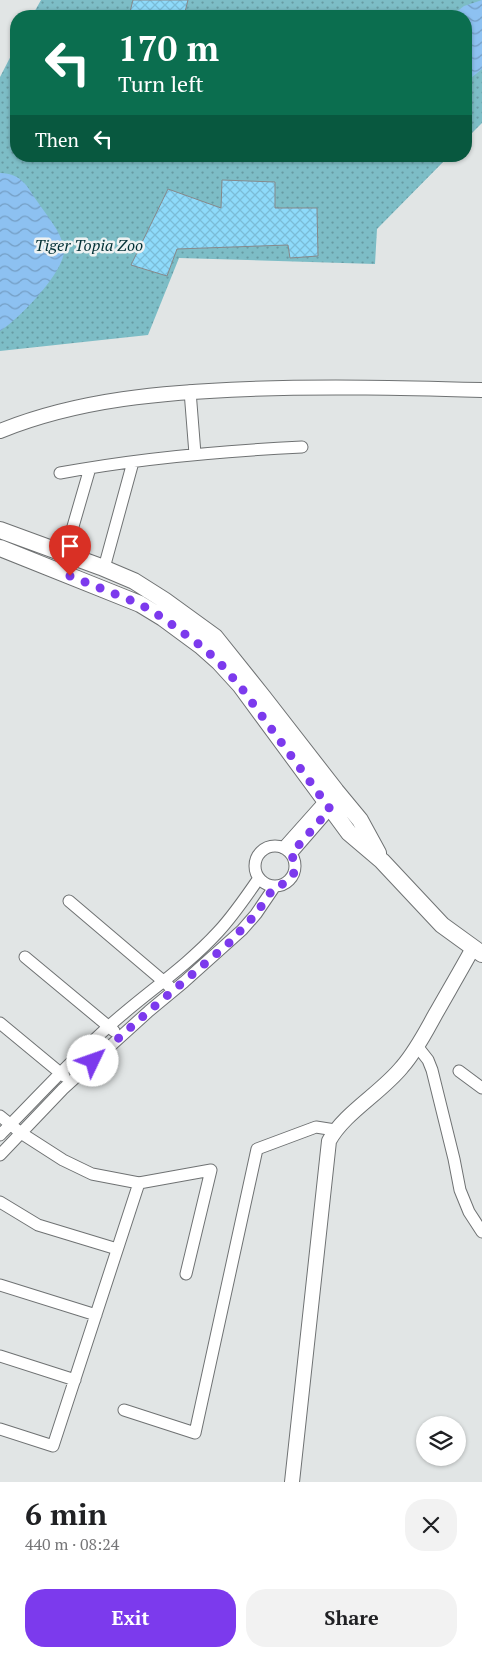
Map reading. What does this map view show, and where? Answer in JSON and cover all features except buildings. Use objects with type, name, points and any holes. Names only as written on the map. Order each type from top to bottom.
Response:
[{"type":"main road","points":[[0,530],[134,581],[147,588],[215,637],[263,697],[333,800],[349,833],[382,861],[442,924],[478,951]]},
{"type":"main road","points":[[0,548],[140,604],[163,618],[201,646],[219,662],[240,686],[333,800]]},
{"type":"street","points":[[0,431],[29,420],[101,402],[190,391],[322,386],[482,390]]},
{"type":"street","points":[[190,391],[195,454]]},
{"type":"street","points":[[60,473],[195,454],[302,447]]},
{"type":"street","points":[[104,568],[133,462]]},
{"type":"street","points":[[65,554],[90,468]]},
{"type":"street","points":[[287,851],[333,800]]},
{"type":"street","points":[[274,846],[287,851],[295,860],[294,873],[287,883],[275,886],[268,885],[259,878],[255,867],[259,855],[268,848],[274,846]]},
{"type":"street","points":[[0,1135],[60,1072],[109,1026],[164,981],[216,934],[235,913],[259,878]]},
{"type":"street","points":[[0,1155],[70,1082],[228,944],[256,914],[275,886]]},
{"type":"street","points":[[69,901],[174,990]]},
{"type":"street","points":[[235,913],[248,923]]},
{"type":"street","points":[[292,1482],[329,1141],[335,1130],[381,1089],[402,1067],[418,1046],[478,951]]},
{"type":"street","points":[[26,957],[120,1037]]},
{"type":"street","points":[[0,1023],[70,1082]]},
{"type":"street","points":[[418,1046],[428,1060],[432,1070],[460,1190],[482,1232]]},
{"type":"street","points":[[459,1070],[482,1088]]},
{"type":"street","points":[[0,1116],[21,1134],[63,1160],[92,1174],[139,1183],[211,1170],[186,1274]]},
{"type":"street","points":[[124,1410],[195,1433],[256,1149],[316,1127],[335,1130]]},
{"type":"street","points":[[0,1429],[53,1446],[139,1183]]},
{"type":"street","points":[[0,1202],[38,1225],[117,1249]]},
{"type":"street","points":[[0,1285],[96,1316]]},
{"type":"street","points":[[0,1356],[75,1380]]},
{"type":"green space","points":[[41,0],[482,0],[482,123],[472,133],[472,10],[35,10]]},
{"type":"green space","name":"Tiger Topia Zoo","points":[[10,58],[10,162],[443,162],[377,229],[375,264],[179,258],[148,335],[0,351],[0,77]]},
{"type":"water","points":[[482,0],[482,69],[472,77],[472,10],[459,10],[464,6]]},
{"type":"water","points":[[0,173],[14,176],[23,181],[57,229],[64,248],[63,257],[58,269],[40,294],[0,331]]},
{"type":"route","points":[[70,576],[140,604],[163,618],[219,662],[240,686],[330,809],[291,854],[296,866],[292,878],[287,883],[275,886],[256,914],[228,944],[93,1061]]}]
